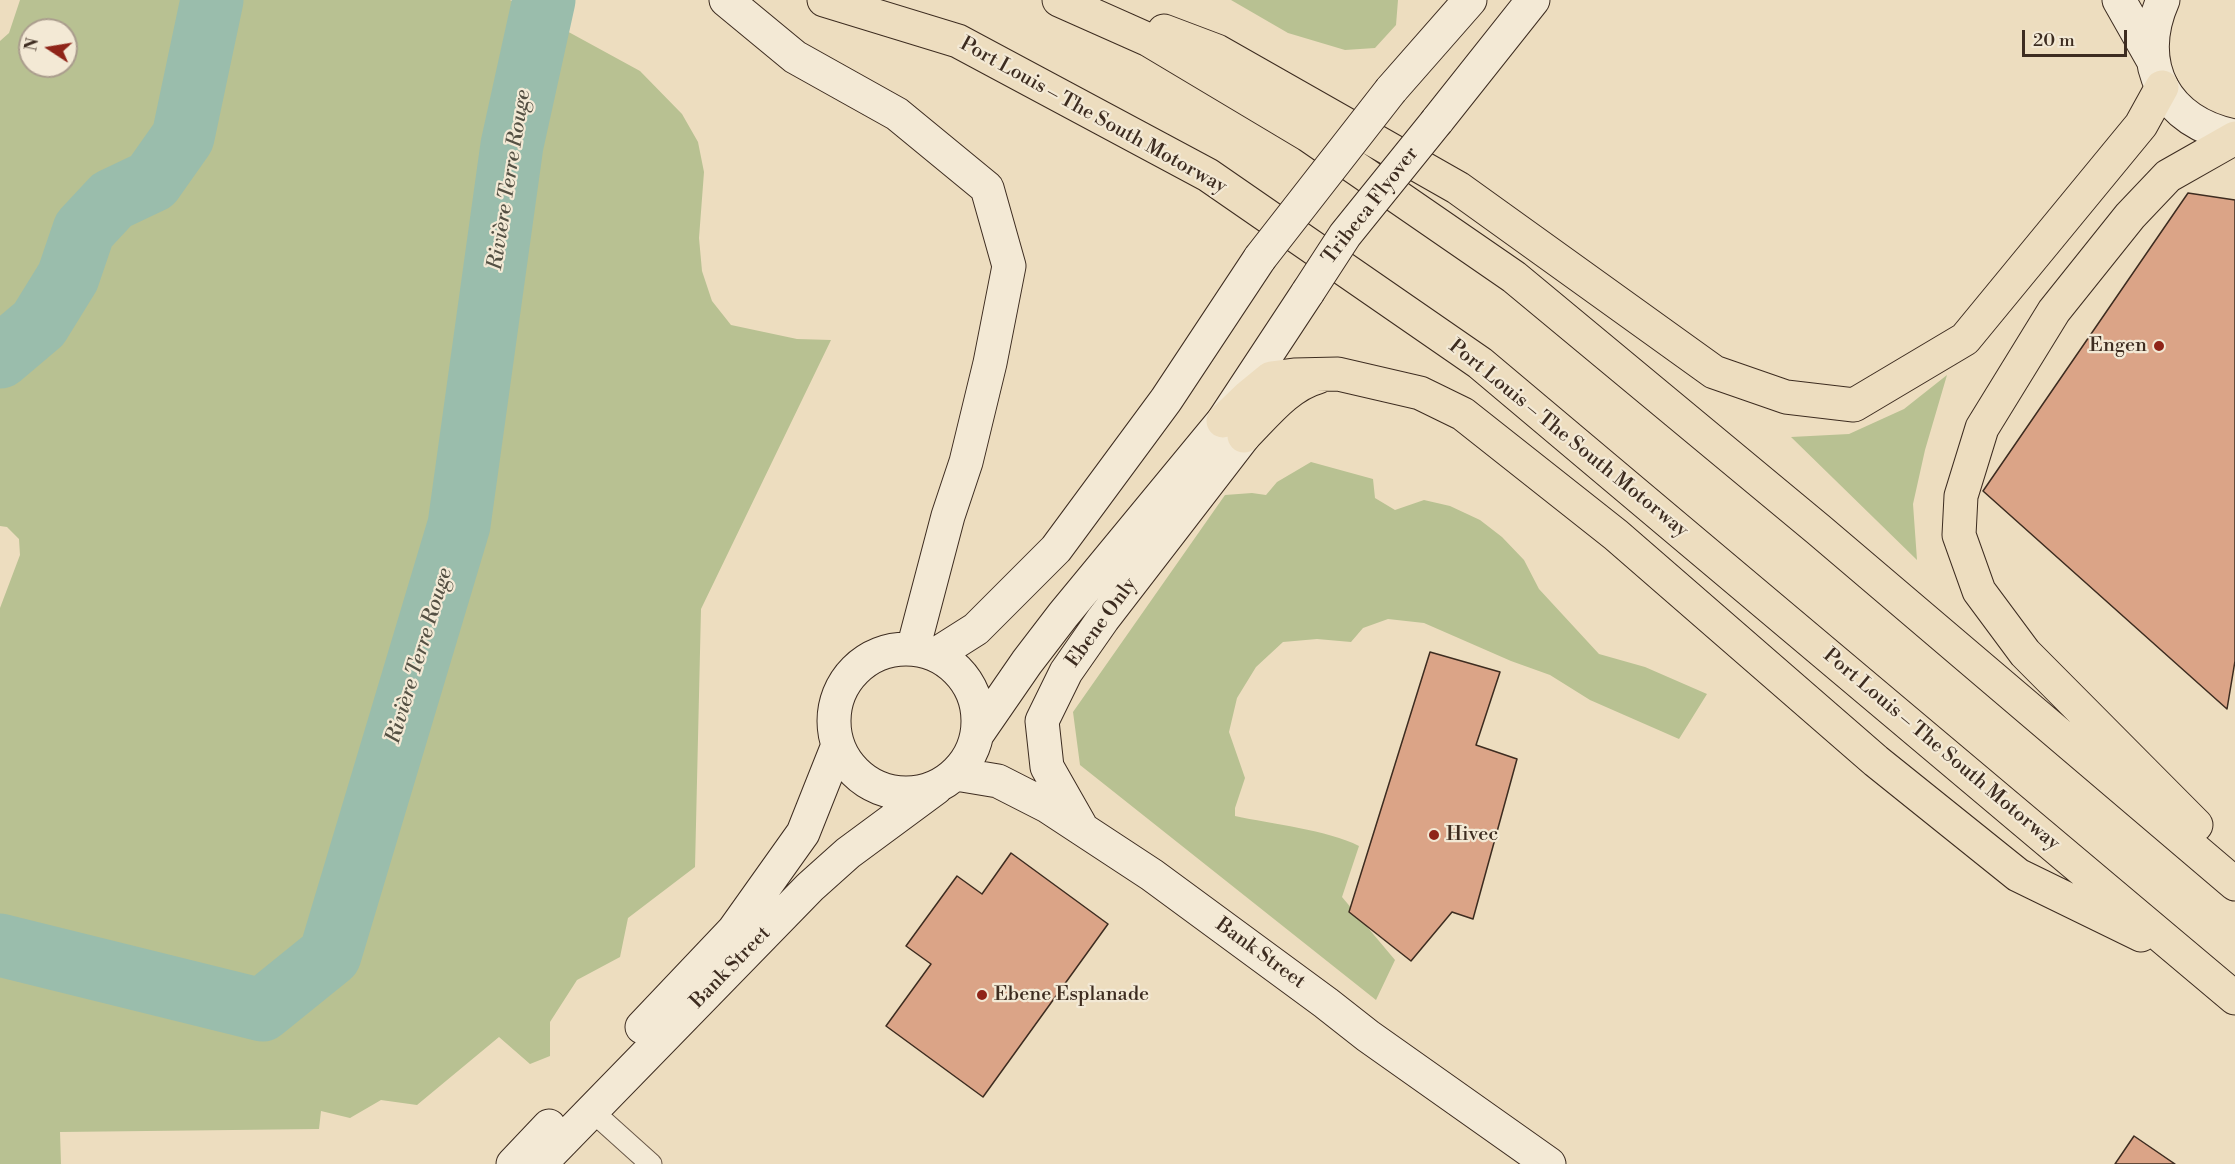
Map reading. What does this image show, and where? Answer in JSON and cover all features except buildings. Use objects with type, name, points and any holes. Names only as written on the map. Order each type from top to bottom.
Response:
[{"type":"highway","name":"Port Louis – The South Motorway","points":[[824,0],[958,41],[1208,175],[1470,356],[1744,583],[2235,998]]},
{"type":"highway","points":[[1059,0],[1149,40],[1308,135],[1514,277],[1810,523],[2235,884]]},
{"type":"highway","points":[[1077,0],[1217,51],[1458,188],[1714,372],[1786,397],[1854,405],[1965,339],[2141,125],[2157,74]]},
{"type":"highway","points":[[2235,137],[2168,176],[2130,216],[2054,311],[1982,428],[1961,496],[1959,535],[1979,591],[2025,653],[2235,866]]},
{"type":"highway","points":[[1234,428],[1249,396],[1271,378],[1294,375],[1338,374],[1419,393],[1463,414],[1616,535],[1875,762],[2018,875],[2186,956]]},
{"type":"street","points":[[726,0],[795,57],[897,114],[987,188],[1009,266],[990,363],[966,462],[948,516],[924,652]]},
{"type":"street","points":[[924,652],[976,628],[1056,549],[1166,400],[1260,258],[1391,90],[1470,0]]},
{"type":"street","name":"Tribeca Flyover","points":[[1234,428],[1308,292],[1345,235],[1533,0]]},
{"type":"street","points":[[2119,0],[2176,106],[2194,122],[2215,132],[2235,137]]},
{"type":"street","points":[[2157,74],[2153,29],[2163,0]]},
{"type":"street","points":[[1083,830],[1007,771],[977,736],[978,709],[970,687],[955,668],[924,652],[889,651],[867,660],[850,676],[838,697],[834,720],[838,745],[849,766],[867,782],[889,792],[913,793],[946,781],[970,755],[977,736],[1026,662],[1063,615],[1234,428]]},
{"type":"street","name":"Ebene Only","points":[[1083,830],[1047,767],[1042,721],[1066,672],[1234,428]]},
{"type":"street","points":[[513,1164],[734,930],[803,833],[838,745]]},
{"type":"street","name":"Bank Street","points":[[540,1164],[810,887],[848,853],[946,781],[998,781],[1047,806],[1152,875],[1368,1036],[1549,1164]]},
{"type":"lane","points":[[592,1111],[651,1164]]},
{"type":"green space","points":[[20,0],[510,0],[640,71],[682,114],[698,142],[704,172],[699,238],[702,271],[712,301],[731,325],[797,339],[831,340],[701,609],[695,867],[628,918],[620,957],[577,980],[550,1022],[550,1056],[530,1064],[499,1037],[417,1105],[381,1100],[350,1118],[321,1111],[319,1129],[60,1132],[61,1164],[0,1164],[0,608],[20,555],[19,539],[7,527],[0,526],[0,41],[9,33]]},
{"type":"green space","points":[[1231,0],[1398,0],[1396,25],[1375,48],[1345,50],[1288,33]]},
{"type":"green space","points":[[1947,375],[1925,450],[1913,504],[1917,560],[1791,437],[1849,434],[1904,409]]},
{"type":"green space","points":[[1311,462],[1373,479],[1375,498],[1395,510],[1424,500],[1450,506],[1480,520],[1502,537],[1524,560],[1539,589],[1599,654],[1645,667],[1707,694],[1679,739],[1590,700],[1550,675],[1511,661],[1424,623],[1388,619],[1363,628],[1351,642],[1317,639],[1283,642],[1256,667],[1237,698],[1229,732],[1245,778],[1235,808],[1235,816],[1316,832],[1359,846],[1342,897],[1395,960],[1376,1000],[1080,765],[1073,712],[1225,495],[1252,493],[1266,495],[1277,482]]},
{"type":"waterway","points":[[0,357],[39,324],[68,277],[84,230],[112,200],[152,181],[183,137],[212,0]]},
{"type":"waterway","name":"Rivière Terre Rouge","points":[[0,945],[262,1010],[330,955],[459,525],[512,145],[544,0]]},
{"type":"place","name":"Engen","points":[[2159,346]]},
{"type":"place","name":"Hivec","points":[[1434,835]]},
{"type":"place","name":"Ebene Esplanade","points":[[982,995]]}]
